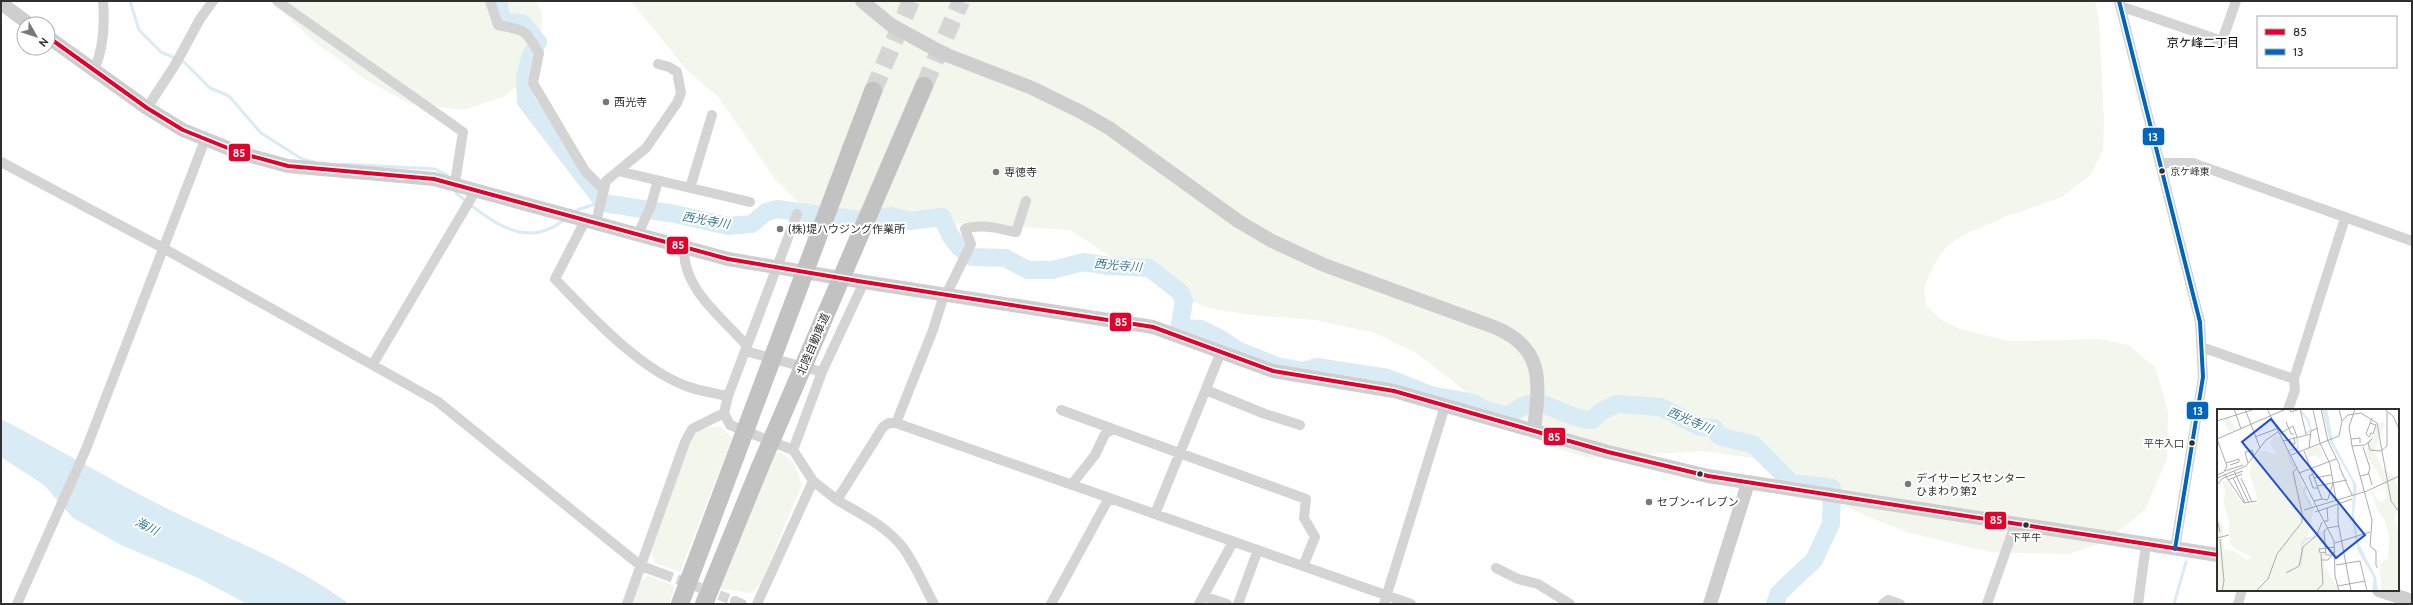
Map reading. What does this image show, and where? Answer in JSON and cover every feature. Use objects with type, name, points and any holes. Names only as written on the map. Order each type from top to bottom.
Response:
[{"type":"highway","name":"北陸自動車道","points":[[704,604],[760,467],[924,86]]},
{"type":"highway","points":[[680,604],[873,92]]},
{"type":"main road","points":[[862,1],[891,25],[937,51],[1059,100],[1095,120],[1238,221],[1272,241],[1324,265],[1494,327],[1514,337],[1529,351],[1537,372],[1538,386],[1534,431]]},
{"type":"main road","points":[[1,3],[18,16]]},
{"type":"main road","points":[[56,44],[146,108],[205,140],[240,153],[288,166],[334,171],[412,175],[455,183],[684,247],[778,268],[945,295],[1141,324],[1172,332],[1273,371],[1394,391],[1635,459],[1748,483],[1953,513],[2146,545],[2217,555]]},
{"type":"main road","points":[[1710,604],[1748,483]]},
{"type":"main road","points":[[2382,591],[2412,601]]},
{"type":"street","points":[[94,70],[103,43],[105,20],[103,1]]},
{"type":"street","points":[[146,108],[175,65],[200,19],[213,1]]},
{"type":"street","points":[[277,1],[463,132],[455,183]]},
{"type":"street","points":[[490,1],[498,25],[519,28],[527,33],[538,53],[533,83],[585,170],[603,189]]},
{"type":"street","points":[[2119,3],[2222,41],[2236,1]]},
{"type":"street","points":[[2119,3],[2161,163],[2200,322],[2203,377],[2175,549]]},
{"type":"street","points":[[658,64],[677,72],[681,93],[677,103],[646,148],[606,181],[591,221],[555,279],[610,335],[656,370],[686,386],[728,396]]},
{"type":"street","points":[[690,188],[712,115]]},
{"type":"street","points":[[17,604],[86,448],[205,140]]},
{"type":"street","points":[[1,162],[163,248],[437,401],[641,566],[663,574]]},
{"type":"street","points":[[2161,163],[2193,163],[2345,218],[2412,240]]},
{"type":"street","points":[[618,171],[750,202]]},
{"type":"street","points":[[638,234],[650,208],[658,180]]},
{"type":"street","points":[[373,364],[476,190]]},
{"type":"street","points":[[896,423],[933,330],[945,295],[971,244],[965,229],[973,226],[1016,232],[1026,201]]},
{"type":"street","points":[[797,214],[778,268],[728,396],[724,413],[730,425],[793,450],[813,481],[837,500],[882,527],[905,550],[934,604]]},
{"type":"street","points":[[2288,409],[2295,390],[2294,379],[2345,218]]},
{"type":"street","points":[[684,247],[683,257],[693,287],[746,349],[822,372]]},
{"type":"street","points":[[793,450],[822,372],[864,282]]},
{"type":"street","points":[[2201,347],[2294,379]]},
{"type":"street","points":[[1155,514],[1221,352]]},
{"type":"street","points":[[1206,390],[1265,414],[1300,425]]},
{"type":"street","points":[[1385,600],[1445,406]]},
{"type":"street","points":[[1061,410],[1306,499],[1304,518],[1315,537],[1303,566]]},
{"type":"street","points":[[627,604],[685,442],[692,429],[724,413]]},
{"type":"street","points":[[837,500],[883,427],[889,422],[896,423],[1303,566],[1385,600],[1411,604]]},
{"type":"street","points":[[1072,484],[1095,455],[1105,434],[1113,429]]},
{"type":"street","points":[[757,604],[813,481]]},
{"type":"street","points":[[1051,604],[1109,498]]},
{"type":"street","points":[[1986,604],[2015,524]]},
{"type":"street","points":[[1227,604],[1201,600],[1233,542]]},
{"type":"street","points":[[2138,604],[2146,545]]},
{"type":"street","points":[[1238,604],[1258,550]]},
{"type":"street","points":[[1496,568],[1518,579],[1538,584],[1570,604]]},
{"type":"street","points":[[2238,604],[2242,591]]},
{"type":"street","points":[[1883,604],[1888,600],[1900,604]]},
{"type":"shaded area","points":[[271,1],[536,1],[542,14],[541,45],[530,75],[505,96],[463,110],[410,104],[365,79],[311,39]]},
{"type":"shaded area","points":[[631,1],[2095,1],[2099,19],[2104,119],[2103,149],[2091,175],[2062,197],[2010,215],[1967,233],[1948,245],[1935,263],[1924,286],[1926,305],[1940,319],[1960,329],[2009,341],[2100,339],[2128,345],[2155,367],[2168,411],[2167,459],[2145,510],[2103,543],[2068,554],[1990,552],[1906,532],[1854,511],[1812,482],[1769,460],[1704,451],[1589,458],[1555,448],[1496,419],[1459,386],[1416,353],[1375,333],[1316,320],[1252,315],[1209,308],[1180,296],[1129,268],[1070,230],[972,224],[876,228],[835,223],[801,205],[775,179],[719,98],[686,69]]},
{"type":"shaded area","points":[[708,427],[721,427],[732,438],[680,572],[655,563],[651,552],[688,446],[695,433]]},
{"type":"shaded area","points":[[779,451],[793,462],[802,484],[761,583],[750,593],[717,588],[773,454]]},
{"type":"shaded area","points":[[648,576],[675,586],[669,604],[632,604],[640,582]]},
{"type":"water","name":"海川","points":[[1,419],[158,504],[280,562],[327,589],[349,604],[247,604],[196,577],[121,545],[73,518],[44,485],[1,457]]},
{"type":"waterway","points":[[130,1],[139,30],[161,52],[184,62],[210,88],[229,96],[261,133],[302,159],[314,162]]},
{"type":"waterway","name":"西光寺川","points":[[498,1],[502,22],[522,23],[538,42],[531,55],[525,77],[526,101],[604,203],[675,214],[728,226],[752,224],[766,212],[777,209],[860,220],[891,216],[910,221],[942,217],[950,235],[959,247],[972,257],[1005,258],[1028,270],[1052,270],[1084,262],[1109,266],[1149,268],[1180,292],[1184,301],[1180,324],[1182,328],[1201,329],[1221,339],[1237,350],[1277,366],[1303,371],[1317,367],[1388,378],[1431,395],[1474,403],[1482,409],[1507,416],[1523,406],[1535,403],[1551,407],[1576,417],[1592,420],[1602,411],[1617,404],[1661,407],[1700,427],[1714,428],[1719,436],[1754,445],[1792,483],[1832,488],[1831,524],[1814,560],[1779,593],[1775,604]]},
{"type":"waterway","points":[[342,164],[435,169],[447,175],[449,178]]},
{"type":"waterway","points":[[455,190],[457,194],[482,214],[508,229],[536,233],[550,228],[565,219]]},
{"type":"waterway","points":[[573,213],[577,210],[599,203]]},
{"type":"waterway","points":[[2174,604],[2186,562]]},
{"type":"tunnel","points":[[873,91],[911,1]]},
{"type":"tunnel","points":[[924,86],[961,1]]},
{"type":"tunnel","points":[[663,574],[735,601]]},
{"type":"transit line","name":"13","points":[[2119,1],[2200,322],[2203,377],[2175,549]]},
{"type":"transit line","name":"85","points":[[56,43],[147,108],[183,130],[240,153],[288,166],[434,179],[728,259],[864,282],[1153,327],[1273,371],[1394,391],[1608,452],[1708,476],[2217,555]]},
{"type":"place","name":"西光寺","points":[[606,102]]},
{"type":"place","name":"京ケ峰東","points":[[2162,171]]},
{"type":"place","name":"専徳寺","points":[[996,172]]},
{"type":"place","name":"(株)堤ハウジング作業所","points":[[780,229]]},
{"type":"place","name":"平牛入口","points":[[2192,443]]},
{"type":"place","name":"デイサービスセンター ひまわり第2","points":[[1908,484]]},
{"type":"place","name":"セブン-イレブン","points":[[1649,502]]},
{"type":"place","name":"下平牛","points":[[2026,525]]},
{"type":"district","name":"京ケ峰二丁目","points":[[2203,42]]}]
